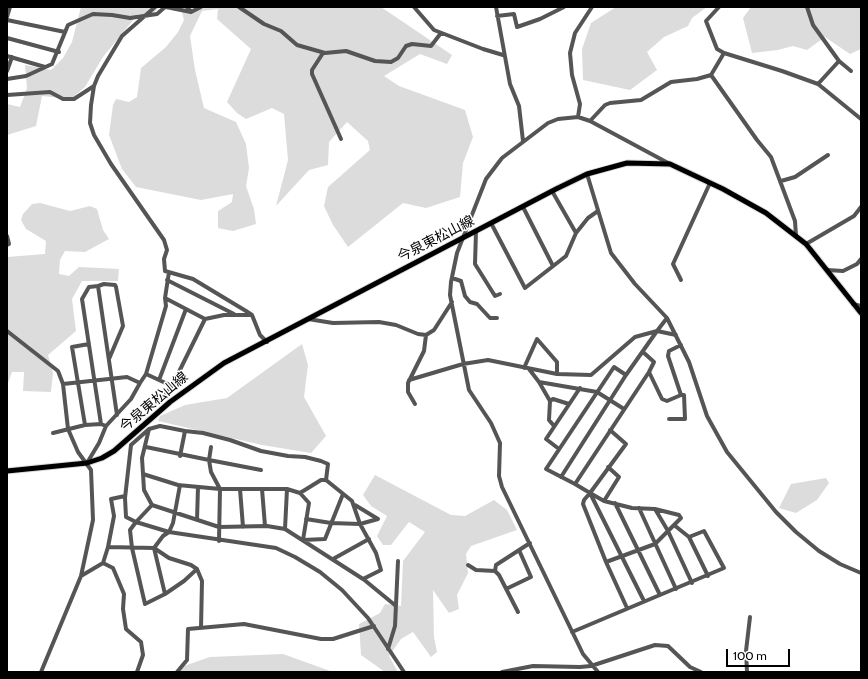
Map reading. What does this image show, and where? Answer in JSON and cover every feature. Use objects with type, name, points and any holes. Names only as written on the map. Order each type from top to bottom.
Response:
[{"type":"main road","name":"今泉東松山線","points":[[7,471],[87,463],[102,458],[124,442],[170,402],[224,363],[552,191],[587,174],[627,163],[670,164],[710,183],[766,213],[806,244],[861,314]]},
{"type":"street","points":[[10,7],[7,19],[65,32]]},
{"type":"street","points":[[155,7],[144,15],[122,36],[110,54],[94,86],[90,123],[94,135],[110,164],[164,240],[167,250],[164,259],[165,271],[175,272],[193,279],[231,300],[252,315],[260,335],[266,342]]},
{"type":"street","points":[[7,79],[26,76],[52,64],[59,52],[68,25],[93,14],[112,14],[130,18],[157,14],[166,7],[190,12],[201,7]]},
{"type":"street","points":[[187,7],[190,12]]},
{"type":"street","points":[[239,7],[264,24],[281,30],[297,45],[323,53],[346,51],[375,61],[391,62],[398,58],[406,46],[412,44],[431,46],[441,33]]},
{"type":"street","points":[[414,7],[434,30],[503,55]]},
{"type":"street","points":[[496,7],[503,55],[510,84],[519,106],[523,141]]},
{"type":"street","points":[[497,16],[514,14],[517,27],[540,19],[564,7]]},
{"type":"street","points":[[578,117],[580,104],[572,75],[570,52],[575,33],[592,7]]},
{"type":"street","points":[[720,7],[706,21],[712,39],[718,49],[724,53],[818,84],[861,120]]},
{"type":"street","points":[[807,7],[813,25],[839,61],[851,71]]},
{"type":"street","points":[[7,38],[59,52]]},
{"type":"street","points":[[323,53],[312,70],[312,74],[341,138]]},
{"type":"street","points":[[590,121],[605,105],[610,103],[641,100],[671,82],[697,79],[711,75],[724,53]]},
{"type":"street","points":[[7,70],[9,57],[45,67]]},
{"type":"street","points":[[818,84],[839,61]]},
{"type":"street","points":[[711,75],[757,140],[771,157],[782,181],[795,221],[796,236]]},
{"type":"street","points":[[7,95],[50,92],[63,99],[74,99],[94,86]]},
{"type":"street","points":[[598,672],[591,666],[583,654],[502,487],[499,476],[500,443],[496,432],[469,390],[450,296],[452,278],[457,253],[486,180],[502,158],[540,128],[558,119],[578,117],[590,121],[670,164]]},
{"type":"street","points":[[782,181],[795,177],[828,155]]},
{"type":"street","points":[[587,174],[611,253],[635,284],[667,318],[689,362],[707,416],[727,452],[796,532],[819,551],[840,564],[861,573]]},
{"type":"street","points":[[681,280],[673,264],[710,183]]},
{"type":"street","points":[[552,191],[576,233]]},
{"type":"street","points":[[523,207],[553,266]]},
{"type":"street","points":[[806,244],[854,216],[861,207]]},
{"type":"street","points":[[491,224],[525,288],[566,256],[576,233],[588,218],[598,211]]},
{"type":"street","points":[[476,232],[475,264],[494,296],[500,294]]},
{"type":"street","points":[[7,236],[9,244],[7,245]]},
{"type":"street","points":[[827,270],[843,271],[857,264],[861,259]]},
{"type":"street","points":[[87,463],[99,443],[106,426],[130,399],[146,374],[166,306],[165,298],[169,272]]},
{"type":"street","points":[[452,278],[461,281],[465,296],[470,302],[477,304],[490,318],[497,318]]},
{"type":"street","points":[[167,280],[235,315]]},
{"type":"street","points":[[101,424],[82,299],[89,287],[104,284],[115,285],[116,287],[123,326],[110,359]]},
{"type":"street","points":[[98,286],[113,378],[117,415]]},
{"type":"street","points":[[165,298],[205,319],[224,315],[252,315]]},
{"type":"street","points":[[308,319],[333,323],[379,322],[426,335],[434,330],[452,302]]},
{"type":"street","points":[[853,304],[861,303]]},
{"type":"street","points":[[853,304],[861,306]]},
{"type":"street","points":[[159,380],[186,309]]},
{"type":"street","points":[[561,477],[626,375],[667,318]]},
{"type":"street","points":[[152,408],[172,386],[205,319]]},
{"type":"street","points":[[7,331],[53,366],[62,378],[68,429],[78,452],[91,470],[93,520],[82,576],[41,672]]},
{"type":"street","points":[[409,380],[463,364],[488,360],[557,374],[591,375],[635,337],[657,331],[676,335]]},
{"type":"street","points":[[415,404],[408,392],[409,380],[424,351],[426,335]]},
{"type":"street","points":[[526,368],[537,339],[557,362],[557,374]]},
{"type":"street","points":[[85,425],[72,347],[89,344]]},
{"type":"street","points":[[669,418],[685,419],[684,396],[681,395],[668,356],[669,351],[681,345]]},
{"type":"street","points":[[575,484],[649,372],[654,362],[643,352]]},
{"type":"street","points":[[526,368],[539,382],[550,401],[548,420],[554,426]]},
{"type":"street","points":[[606,562],[655,544],[681,518],[680,515],[655,509],[639,508],[604,500],[546,469],[614,368],[626,375]]},
{"type":"street","points":[[649,372],[662,399],[667,401],[681,395]]},
{"type":"street","points":[[146,374],[172,386]]},
{"type":"street","points":[[63,384],[127,377],[140,383]]},
{"type":"street","points":[[539,382],[597,392],[624,409]]},
{"type":"street","points":[[559,449],[546,439],[580,388]]},
{"type":"street","points":[[550,401],[553,399],[569,404]]},
{"type":"street","points":[[53,433],[85,425],[101,424],[106,426]]},
{"type":"street","points":[[326,480],[328,464],[321,461],[305,457],[288,456],[261,451],[230,440],[160,426],[150,430],[131,445],[125,496],[126,518],[168,532],[219,541],[276,548],[295,557],[320,572],[342,590],[374,626],[404,672]]},
{"type":"street","points":[[150,430],[142,458],[144,490],[152,505],[219,527],[265,526],[285,529],[361,578],[396,606]]},
{"type":"street","points":[[610,430],[626,444],[582,504],[627,608]]},
{"type":"street","points":[[180,456],[185,431]]},
{"type":"street","points":[[124,442],[131,445]]},
{"type":"street","points":[[211,446],[209,460],[211,472],[220,489],[219,541]]},
{"type":"street","points":[[146,447],[180,456],[261,470]]},
{"type":"street","points":[[604,500],[619,476],[608,467]]},
{"type":"street","points":[[143,474],[180,485],[220,489],[287,489],[300,493],[309,503],[303,540]]},
{"type":"street","points":[[300,493],[321,480],[326,480],[355,505],[378,519],[360,524],[332,523],[306,519]]},
{"type":"street","points":[[154,548],[168,532],[173,523],[180,485]]},
{"type":"street","points":[[197,520],[198,487]]},
{"type":"street","points":[[240,489],[243,527]]},
{"type":"street","points":[[262,489],[265,526]]},
{"type":"street","points":[[285,529],[287,489]]},
{"type":"street","points":[[590,493],[644,601]]},
{"type":"street","points":[[303,540],[325,539],[343,494]]},
{"type":"street","points":[[82,576],[103,563],[108,547],[114,516],[111,499],[125,496]]},
{"type":"street","points":[[614,503],[660,595]]},
{"type":"street","points":[[152,505],[130,530],[132,548],[145,604],[165,594],[184,581],[197,569]]},
{"type":"street","points":[[355,505],[360,524],[376,553],[381,570],[361,578]]},
{"type":"street","points":[[639,508],[676,589]]},
{"type":"street","points":[[655,509],[668,531],[692,583]]},
{"type":"street","points":[[674,525],[689,537],[708,576]]},
{"type":"street","points":[[572,632],[644,601],[692,583],[724,568],[704,530],[689,537]]},
{"type":"street","points":[[333,559],[369,539]]},
{"type":"street","points":[[518,612],[495,570],[496,564],[530,543]]},
{"type":"street","points":[[108,547],[154,548],[169,558],[191,565],[197,569],[202,582],[201,628]]},
{"type":"street","points":[[154,548],[165,594]]},
{"type":"street","points":[[506,589],[532,578],[519,550]]},
{"type":"street","points":[[388,649],[395,626],[398,561]]},
{"type":"street","points":[[103,563],[113,568],[124,594],[123,609],[126,629],[142,642],[143,655],[137,672]]},
{"type":"street","points":[[468,565],[476,570],[495,570]]},
{"type":"street","points":[[747,672],[746,651],[750,617]]},
{"type":"street","points":[[177,672],[187,660],[188,629],[244,624],[321,639],[333,639],[374,626]]},
{"type":"street","points":[[502,672],[533,666],[591,666],[655,645],[668,646],[690,666],[701,672]]},
{"type":"street","points":[[578,672],[580,667]]},
{"type":"shaded area","points":[[81,7],[160,7],[152,14],[138,14],[103,57],[85,87],[71,99],[42,96],[36,126],[7,135],[7,104],[20,107],[27,88],[25,65],[51,70],[63,58],[72,42]]},
{"type":"shaded area","points":[[178,7],[381,7],[452,55],[447,64],[420,54],[384,76],[399,86],[465,110],[473,137],[463,163],[460,197],[426,208],[403,203],[348,247],[333,225],[324,206],[328,187],[370,150],[368,141],[347,122],[329,142],[328,165],[309,170],[276,206],[288,160],[284,114],[272,108],[246,119],[237,113],[227,102],[251,49],[217,19],[218,9],[202,11],[190,36],[195,70],[204,108],[236,122],[246,144],[249,168],[246,186],[254,209],[256,224],[233,231],[218,228],[218,211],[232,202],[233,194],[201,200],[136,187],[122,169],[109,135],[113,105],[116,99],[129,102],[137,97],[141,68],[166,47],[178,32],[184,20],[181,8]]},
{"type":"shaded area","points":[[616,7],[707,7],[692,18],[688,26],[664,37],[647,52],[657,70],[630,90],[583,80],[582,49],[591,23]]},
{"type":"shaded area","points":[[751,7],[861,7],[861,49],[850,54],[825,37],[807,50],[793,46],[778,50],[752,53],[743,18]]},
{"type":"shaded area","points":[[40,203],[70,211],[90,206],[97,209],[103,230],[109,239],[85,252],[65,251],[60,260],[59,274],[69,276],[79,267],[119,269],[118,281],[82,281],[72,299],[76,331],[48,355],[53,373],[51,392],[23,391],[24,372],[12,372],[7,386],[7,257],[45,254],[46,241],[26,229],[21,220],[23,214],[32,204]]},
{"type":"shaded area","points":[[302,344],[308,365],[304,397],[326,436],[311,453],[262,445],[158,421],[160,416],[185,405],[227,398]]},
{"type":"shaded area","points":[[375,475],[451,515],[465,516],[494,500],[507,510],[517,530],[471,546],[466,554],[468,573],[457,595],[459,609],[449,613],[433,590],[434,637],[437,652],[431,657],[413,632],[401,639],[389,656],[398,672],[385,672],[361,655],[359,624],[380,613],[385,604],[401,606],[403,561],[425,532],[409,522],[391,545],[383,545],[377,536],[387,516],[371,506],[363,495]]},
{"type":"shaded area","points":[[826,478],[829,483],[817,500],[796,513],[779,508],[791,484]]},
{"type":"shaded area","points":[[283,654],[333,672],[180,672],[181,667],[210,657]]}]
